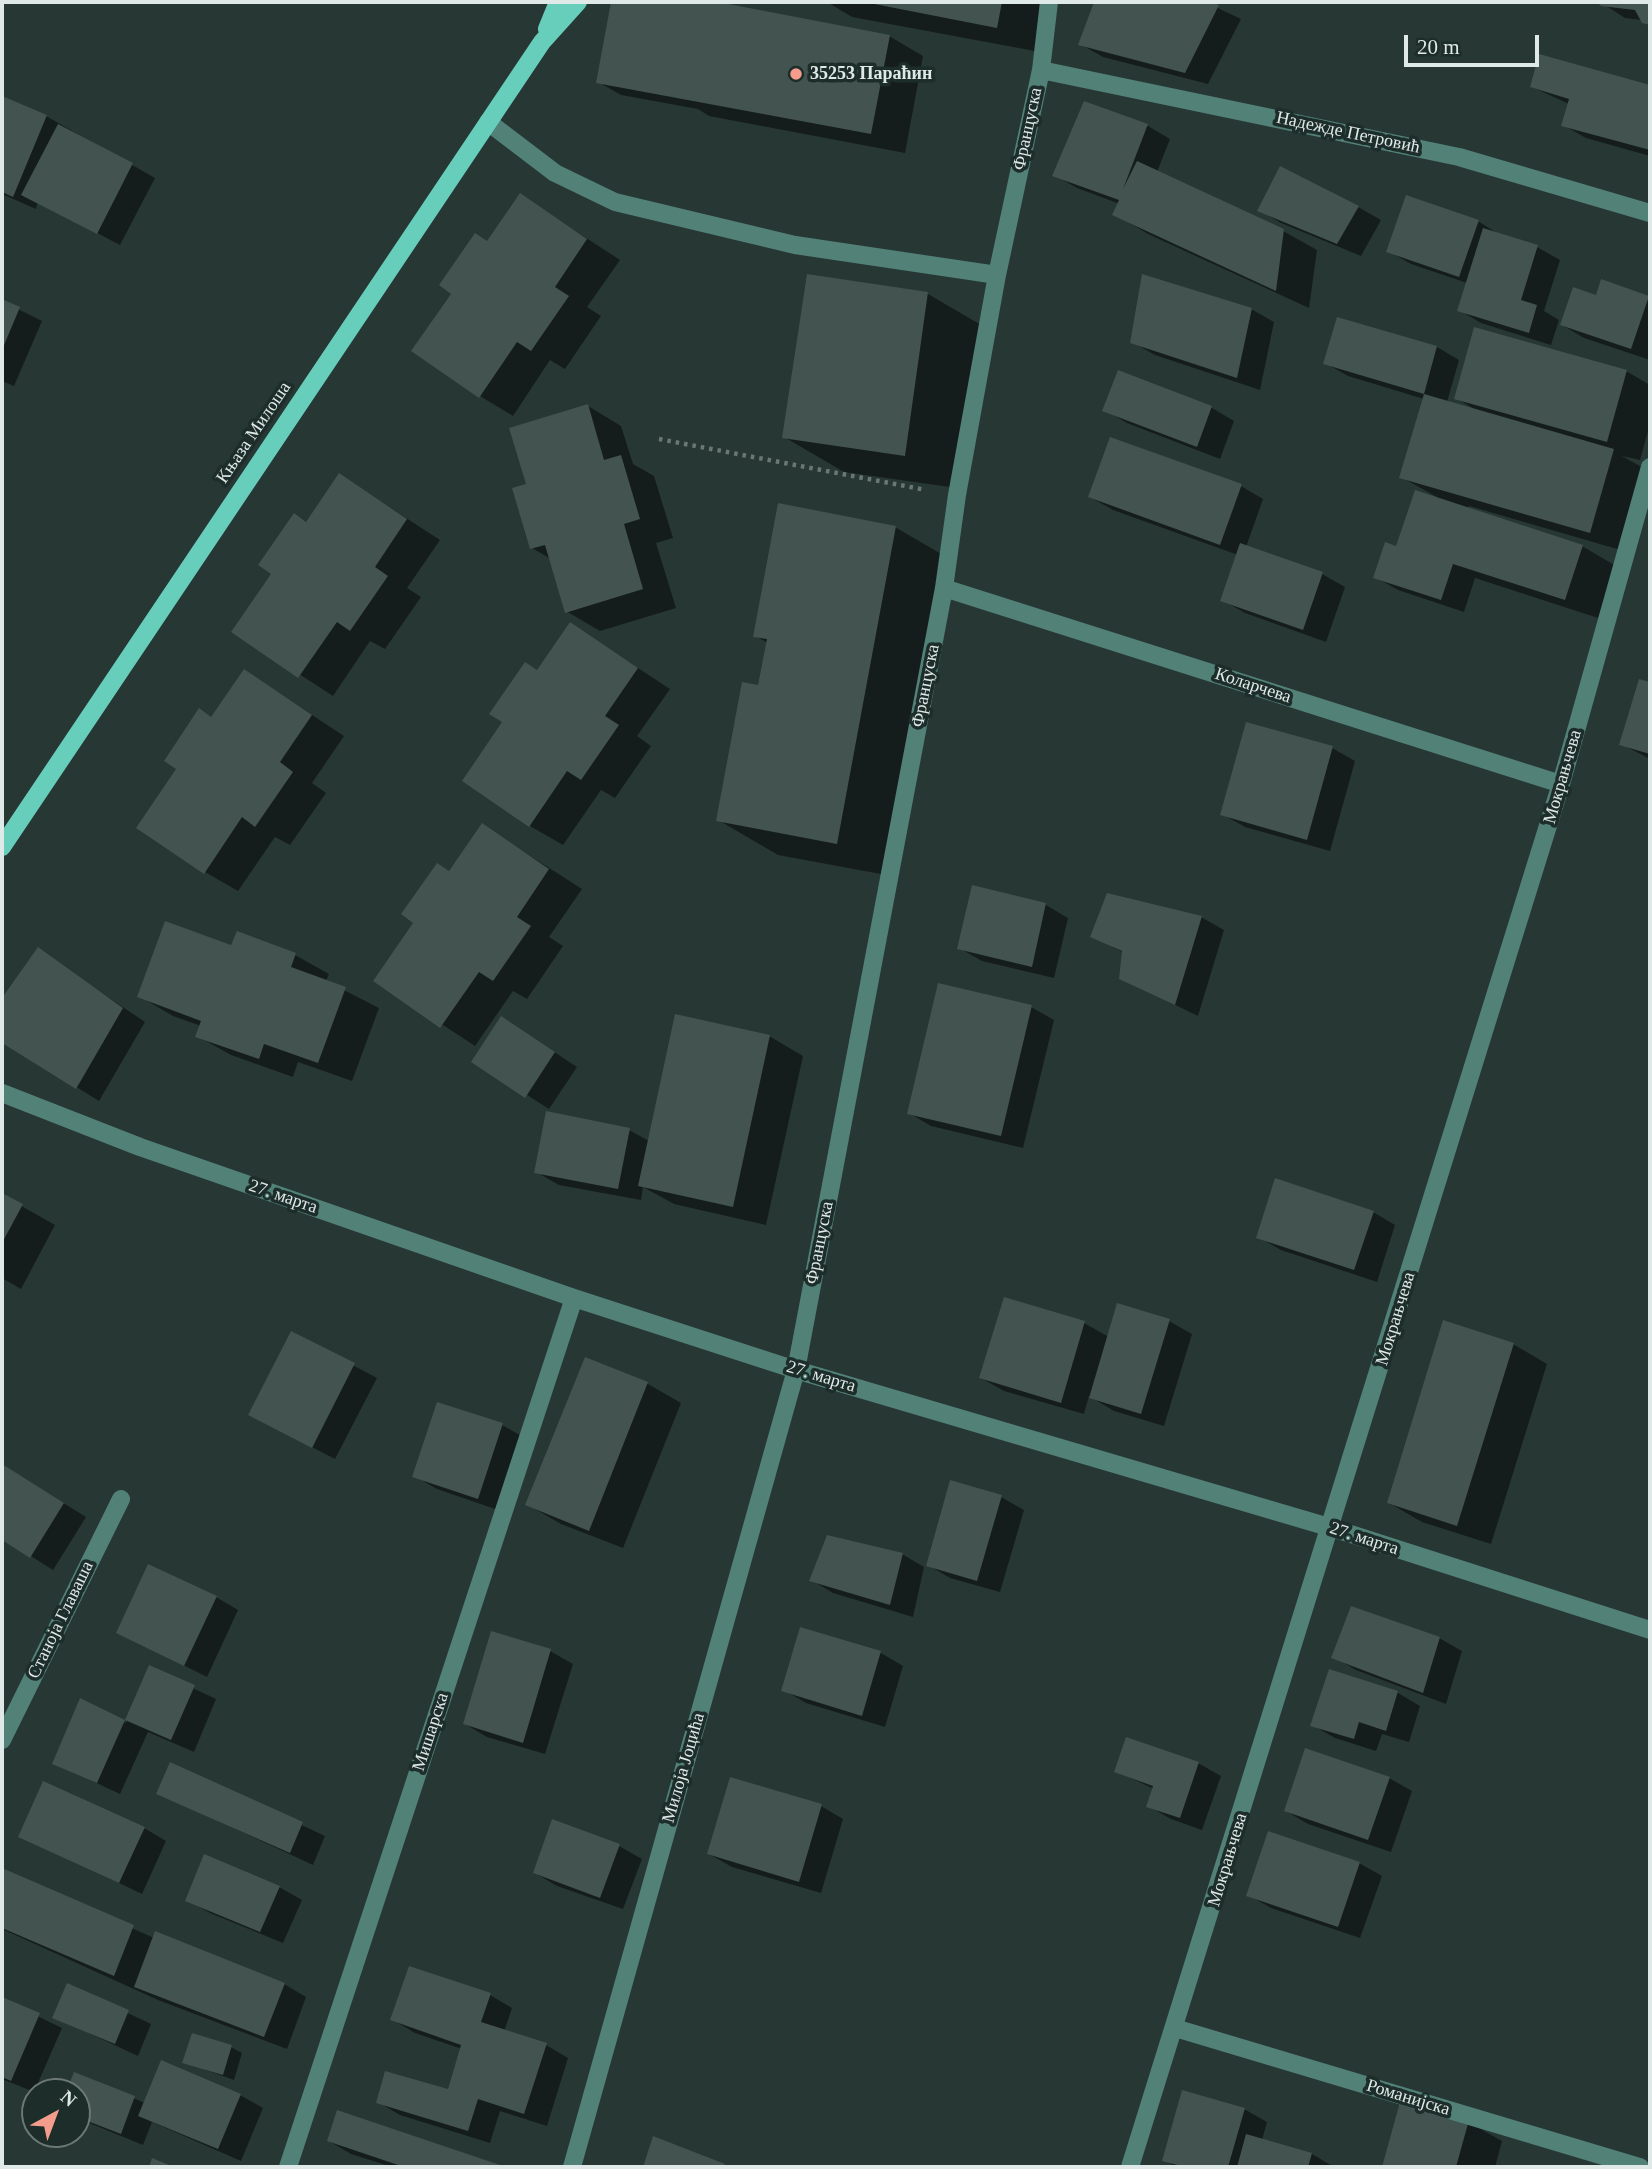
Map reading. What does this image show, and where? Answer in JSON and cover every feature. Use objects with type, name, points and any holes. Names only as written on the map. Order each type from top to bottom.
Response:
[{"type":"main road","name":"Књаза Милоша","points":[[542,42],[558,2]]},
{"type":"main road","name":"Књаза Милоша","points":[[2,847],[542,42],[578,2]]},
{"type":"street","name":"Француска","points":[[796,1370],[944,588],[957,495],[998,275],[1041,70],[1049,2]]},
{"type":"street","name":"Надежде Петровић","points":[[1041,70],[1459,157],[1650,213]]},
{"type":"street","points":[[488,122],[555,173],[615,202],[795,246],[998,275]]},
{"type":"street","name":"Мокрањчева","points":[[1130,2167],[1332,1528],[1561,784],[1650,467]]},
{"type":"street","name":"Коларчева","points":[[944,588],[1561,784]]},
{"type":"street","name":"27. марта","points":[[2,1093],[140,1147],[574,1298],[796,1370],[1332,1528],[1650,1630]]},
{"type":"street","name":"Мишарска","points":[[288,2167],[574,1298]]},
{"type":"street","name":"Милоја Јоцића","points":[[572,2167],[796,1370]]},
{"type":"street","name":"Станоја Главаша","points":[[2,1740],[121,1500]]},
{"type":"street","name":"Романијска","points":[[1175,2028],[1640,2167]]},
{"type":"path","points":[[659,439],[957,495]]},
{"type":"building","points":[[611,2],[718,2],[890,35],[871,134],[596,83]]},
{"type":"building","points":[[864,2],[1002,2],[997,28]]},
{"type":"building","points":[[1094,2],[1210,2],[1219,5],[1185,73],[1078,45]]},
{"type":"building","points":[[1597,2],[1650,2],[1650,25],[1642,23],[1635,10],[1601,6]]},
{"type":"building","points":[[1539,54],[1650,85],[1650,150],[1561,126],[1569,99],[1530,87]]},
{"type":"building","points":[[2,96],[47,115],[13,197],[2,192]]},
{"type":"building","points":[[1084,101],[1148,124],[1123,189],[1137,161],[1284,229],[1276,291],[1112,215],[1119,200],[1052,176]]},
{"type":"building","points":[[58,124],[133,163],[97,234],[21,195]]},
{"type":"building","points":[[1280,166],[1359,206],[1337,244],[1257,211]]},
{"type":"building","points":[[520,193],[587,239],[555,287],[569,296],[531,351],[517,342],[479,398],[411,351],[451,294],[439,285],[475,233],[487,241]]},
{"type":"building","points":[[1406,195],[1479,220],[1459,277],[1386,252]]},
{"type":"building","points":[[1483,228],[1538,245],[1521,300],[1537,305],[1529,333],[1457,311]]},
{"type":"building","points":[[807,274],[928,292],[905,456],[782,438]]},
{"type":"building","points":[[1142,274],[1252,308],[1237,378],[1130,343]]},
{"type":"building","points":[[1601,279],[1649,296],[1631,349],[1560,325],[1573,287],[1596,295]]},
{"type":"building","points":[[2,299],[20,307],[2,350]]},
{"type":"building","points":[[1337,317],[1437,346],[1424,394],[1323,364]]},
{"type":"building","points":[[1474,327],[1627,370],[1607,442],[1454,399]]},
{"type":"building","points":[[1118,370],[1212,406],[1197,447],[1102,411]]},
{"type":"building","points":[[1424,394],[1614,449],[1590,533],[1399,478]]},
{"type":"building","points":[[588,404],[604,460],[621,455],[640,519],[624,524],[643,589],[565,613],[545,545],[530,549],[512,488],[526,484],[509,428]]},
{"type":"building","points":[[1110,437],[1242,484],[1220,545],[1088,497]]},
{"type":"building","points":[[339,473],[407,519],[375,567],[388,576],[350,631],[337,622],[298,678],[231,632],[271,574],[258,565],[294,513],[306,522]]},
{"type":"building","points":[[1415,490],[1583,545],[1565,600],[1453,564],[1441,600],[1373,578],[1385,542],[1396,546]]},
{"type":"building","points":[[778,503],[896,526],[837,844],[716,821],[742,682],[758,685],[767,639],[753,637]]},
{"type":"building","points":[[1240,543],[1323,572],[1303,630],[1220,601]]},
{"type":"building","points":[[570,622],[638,668],[605,716],[619,725],[581,780],[567,771],[529,827],[462,781],[502,722],[489,714],[525,662],[537,670]]},
{"type":"building","points":[[244,669],[312,715],[280,762],[293,772],[255,827],[242,817],[204,874],[136,828],[176,769],[164,761],[199,708],[211,717]]},
{"type":"building","points":[[1639,679],[1650,682],[1650,754],[1619,745]]},
{"type":"building","points":[[1246,722],[1333,746],[1307,840],[1220,815]]},
{"type":"building","points":[[482,823],[549,869],[517,917],[531,926],[493,981],[479,972],[440,1028],[373,981],[413,923],[401,914],[437,863],[449,871]]},
{"type":"building","points":[[972,885],[1046,903],[1032,967],[957,949]]},
{"type":"building","points":[[1107,893],[1202,916],[1175,1005],[1119,979],[1122,951],[1090,937]]},
{"type":"building","points":[[165,921],[231,945],[237,931],[296,953],[291,967],[346,987],[318,1063],[264,1044],[259,1059],[195,1037],[201,1021],[137,997]]},
{"type":"building","points":[[38,947],[123,1008],[76,1089],[2,1043],[2,998]]},
{"type":"building","points":[[938,983],[1032,1005],[1001,1136],[907,1114]]},
{"type":"building","points":[[675,1014],[770,1035],[733,1207],[638,1186]]},
{"type":"building","points":[[501,1016],[555,1052],[525,1098],[471,1062]]},
{"type":"building","points":[[546,1111],[630,1128],[618,1189],[534,1173]]},
{"type":"building","points":[[1275,1178],[1374,1211],[1354,1270],[1256,1238]]},
{"type":"building","points":[[2,1193],[23,1204],[2,1243]]},
{"type":"building","points":[[1004,1297],[1085,1321],[1061,1403],[979,1378]]},
{"type":"building","points":[[1117,1303],[1170,1319],[1141,1414],[1089,1398]]},
{"type":"building","points":[[1443,1320],[1514,1343],[1457,1526],[1387,1503]]},
{"type":"building","points":[[291,1331],[355,1363],[312,1448],[248,1415]]},
{"type":"building","points":[[585,1357],[648,1382],[589,1531],[525,1505]]},
{"type":"building","points":[[437,1402],[503,1423],[478,1499],[412,1477]]},
{"type":"building","points":[[2,1464],[64,1503],[30,1558],[2,1540]]},
{"type":"building","points":[[950,1480],[1002,1495],[977,1581],[926,1566]]},
{"type":"building","points":[[827,1535],[903,1553],[890,1605],[809,1581]]},
{"type":"building","points":[[148,1564],[217,1596],[184,1666],[116,1633]]},
{"type":"building","points":[[1351,1606],[1440,1637],[1423,1693],[1331,1658]]},
{"type":"building","points":[[800,1627],[881,1651],[862,1716],[781,1691]]},
{"type":"building","points":[[491,1631],[551,1649],[523,1743],[463,1724]]},
{"type":"building","points":[[149,1665],[195,1685],[171,1740],[125,1720]]},
{"type":"building","points":[[1329,1669],[1398,1691],[1386,1731],[1359,1722],[1354,1739],[1310,1726]]},
{"type":"building","points":[[80,1698],[125,1720],[97,1783],[52,1764]]},
{"type":"building","points":[[1126,1737],[1199,1762],[1180,1818],[1146,1807],[1153,1786],[1114,1772]]},
{"type":"building","points":[[1305,1748],[1390,1777],[1368,1840],[1284,1811]]},
{"type":"building","points":[[170,1762],[303,1822],[290,1853],[156,1794]]},
{"type":"building","points":[[730,1777],[822,1804],[799,1882],[707,1854]]},
{"type":"building","points":[[43,1781],[145,1827],[119,1883],[18,1837]]},
{"type":"building","points":[[552,1819],[620,1844],[600,1898],[533,1873]]},
{"type":"building","points":[[1268,1831],[1360,1862],[1338,1927],[1246,1896]]},
{"type":"building","points":[[204,1854],[280,1886],[260,1932],[185,1901]]},
{"type":"building","points":[[2,1868],[134,1925],[114,1976],[2,1928]]},
{"type":"building","points":[[155,1931],[285,1983],[264,2037],[134,1987]]},
{"type":"building","points":[[409,1966],[491,1993],[481,2022],[547,2043],[524,2114],[478,2099],[468,2131],[376,2103],[385,2071],[448,2089],[461,2045],[390,2020]]},
{"type":"building","points":[[67,1983],[129,2010],[115,2044],[52,2018]]},
{"type":"building","points":[[2,1997],[40,2013],[11,2081],[2,2077]]},
{"type":"building","points":[[192,2033],[232,2045],[223,2075],[182,2063]]},
{"type":"building","points":[[161,2060],[241,2094],[218,2149],[138,2116]]},
{"type":"building","points":[[74,2072],[89,2078],[72,2078]]},
{"type":"building","points":[[91,2079],[135,2096],[121,2134],[91,2122]]},
{"type":"building","points":[[1182,2090],[1245,2108],[1228,2167],[1185,2167],[1162,2161]]},
{"type":"building","points":[[1400,2102],[1469,2120],[1456,2167],[1382,2167]]},
{"type":"building","points":[[337,2110],[500,2167],[404,2167],[327,2141]]},
{"type":"building","points":[[1246,2134],[1312,2153],[1308,2167],[1237,2167]]},
{"type":"building","points":[[653,2136],[725,2164],[724,2167],[643,2167]]},
{"type":"building","points":[[152,2158],[174,2167],[149,2167]]},
{"type":"place","name":"35253 Параћин","points":[[796,74]]}]
